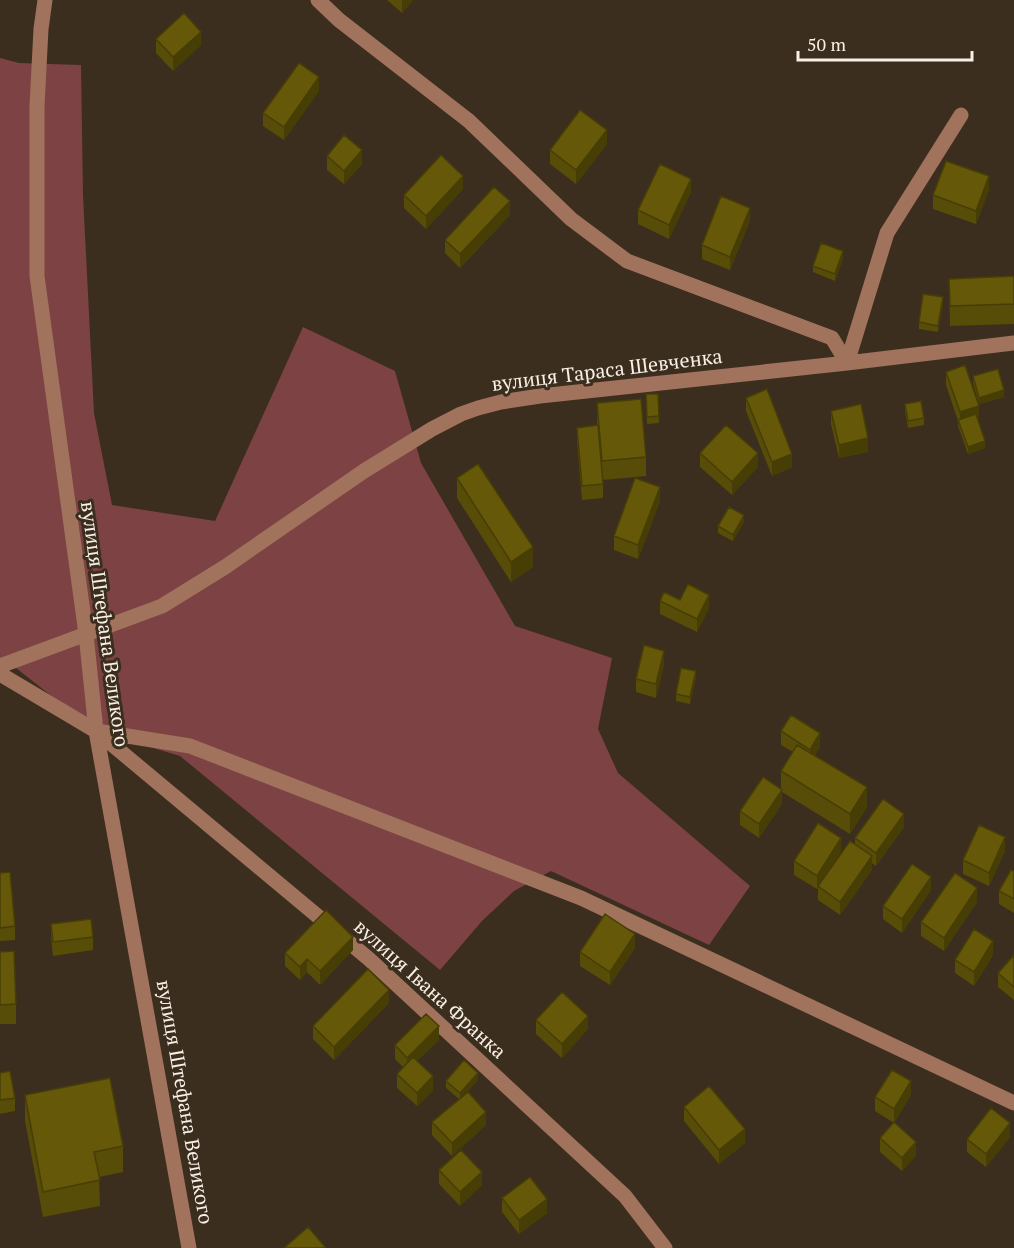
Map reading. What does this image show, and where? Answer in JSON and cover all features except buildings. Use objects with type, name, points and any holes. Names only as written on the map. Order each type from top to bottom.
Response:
[{"type":"street","name":"вулиця Штефана Великого","points":[[45,0],[41,29],[37,106],[37,276],[86,634],[96,731],[188,1248]]},
{"type":"street","points":[[318,0],[339,20],[469,121],[571,219],[627,261],[832,338],[847,363]]},
{"type":"street","points":[[847,363],[887,232],[961,115]]},
{"type":"street","name":"вулиця Тараса Шевченка","points":[[0,666],[162,606],[225,567],[390,454],[432,429],[470,411],[501,402],[540,396],[1014,343]]},
{"type":"street","points":[[0,674],[96,731],[190,746],[581,898],[1014,1103]]},
{"type":"street","name":"вулиця Івана Франка","points":[[96,731],[369,959],[625,1196],[665,1248]]},
{"type":"shaded area","points":[[0,58],[19,63],[81,65],[83,195],[94,413],[112,505],[215,521],[303,327],[395,371],[421,463],[515,626],[612,658],[598,729],[618,773],[750,886],[709,945],[551,871],[514,891],[482,921],[440,970],[180,756],[96,731],[16,668],[0,671]]}]
